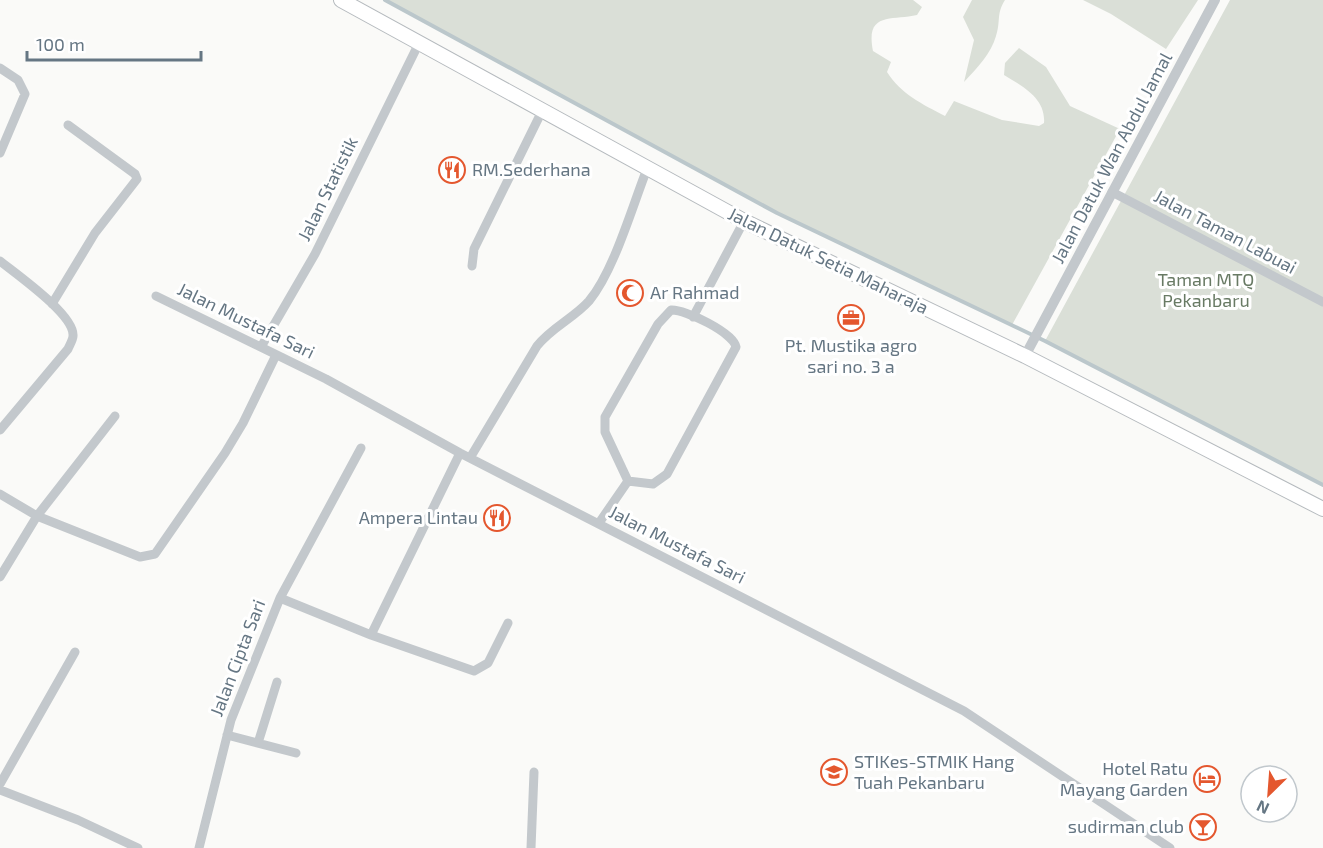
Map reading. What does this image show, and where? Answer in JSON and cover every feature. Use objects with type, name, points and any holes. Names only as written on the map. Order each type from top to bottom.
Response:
[{"type":"main road","name":"Jalan Datuk Setia Maharaja","points":[[341,0],[744,221],[1024,356],[1323,508]]},
{"type":"street","name":"Jalan Datuk Wan Abdul Jamal","points":[[1024,356],[1215,0]]},
{"type":"street","name":"Jalan Statistik","points":[[261,347],[315,254],[418,43]]},
{"type":"street","points":[[0,68],[18,80],[25,94],[0,153]]},
{"type":"street","points":[[472,266],[474,249],[542,111]]},
{"type":"street","points":[[52,304],[95,233],[137,179],[135,174],[68,125]]},
{"type":"street","points":[[470,458],[537,346],[547,333],[576,312],[596,291],[647,169]]},
{"type":"street","name":"Jalan Taman Labuai","points":[[1113,192],[1323,302]]},
{"type":"street","points":[[693,317],[744,221]]},
{"type":"street","points":[[0,261],[52,304],[71,325],[73,336],[68,349],[0,430]]},
{"type":"street","name":"Jalan Mustafa Sari","points":[[156,296],[326,379],[460,453],[964,711],[1170,848]]},
{"type":"street","points":[[676,310],[728,334],[735,343],[735,351],[663,478],[653,484],[628,481],[604,424],[607,410],[663,316],[676,310]]},
{"type":"street","points":[[0,494],[37,516],[140,557],[154,554],[225,453],[243,423],[276,355]]},
{"type":"street","points":[[0,578],[37,516],[115,416]]},
{"type":"street","points":[[280,598],[361,448]]},
{"type":"street","points":[[371,635],[460,453]]},
{"type":"street","points":[[599,523],[628,481]]},
{"type":"street","name":"Jalan Cipta Sari","points":[[199,848],[227,735],[250,668],[280,598],[371,635],[474,671],[488,663],[508,623]]},
{"type":"street","points":[[0,784],[75,652]]},
{"type":"street","points":[[258,743],[277,682]]},
{"type":"street","points":[[227,735],[296,753]]},
{"type":"street","points":[[531,848],[534,772]]},
{"type":"street","points":[[0,790],[78,820],[138,848]]},
{"type":"green space","points":[[385,0],[913,0],[922,7],[917,15],[883,20],[873,29],[872,38],[873,51],[891,62],[887,72],[905,92],[920,103],[945,116],[954,101],[1002,120],[1039,126],[1044,123],[1044,114],[1037,100],[1025,88],[1004,75],[1005,63],[1019,48],[1046,67],[1070,106],[1120,129],[1012,325],[777,213]]},
{"type":"green space","points":[[972,0],[1005,0],[1000,9],[997,31],[991,49],[964,82],[974,40],[963,17]]},
{"type":"green space","points":[[1083,0],[1198,0],[1166,49],[1111,14]]},
{"type":"green space","name":"Taman MTQ Pekanbaru","points":[[1230,0],[1323,0],[1323,485],[1045,341]]},
{"type":"waterway","points":[[385,0],[777,213],[1045,341],[1323,485]]},
{"type":"place","name":"RM.Sederhana","points":[[452,170]]},
{"type":"place","name":"Ar Rahmad","points":[[630,293]]},
{"type":"place","name":"Pt. Mustika agro sari no. 3 a","points":[[851,318]]},
{"type":"place","name":"Ampera Lintau","points":[[497,518]]},
{"type":"place","name":"STIKes-STMIK Hang Tuah Pekanbaru","points":[[834,772]]},
{"type":"place","name":"Hotel Ratu Mayang Garden","points":[[1207,779]]},
{"type":"place","name":"sudirman club","points":[[1203,827]]}]
